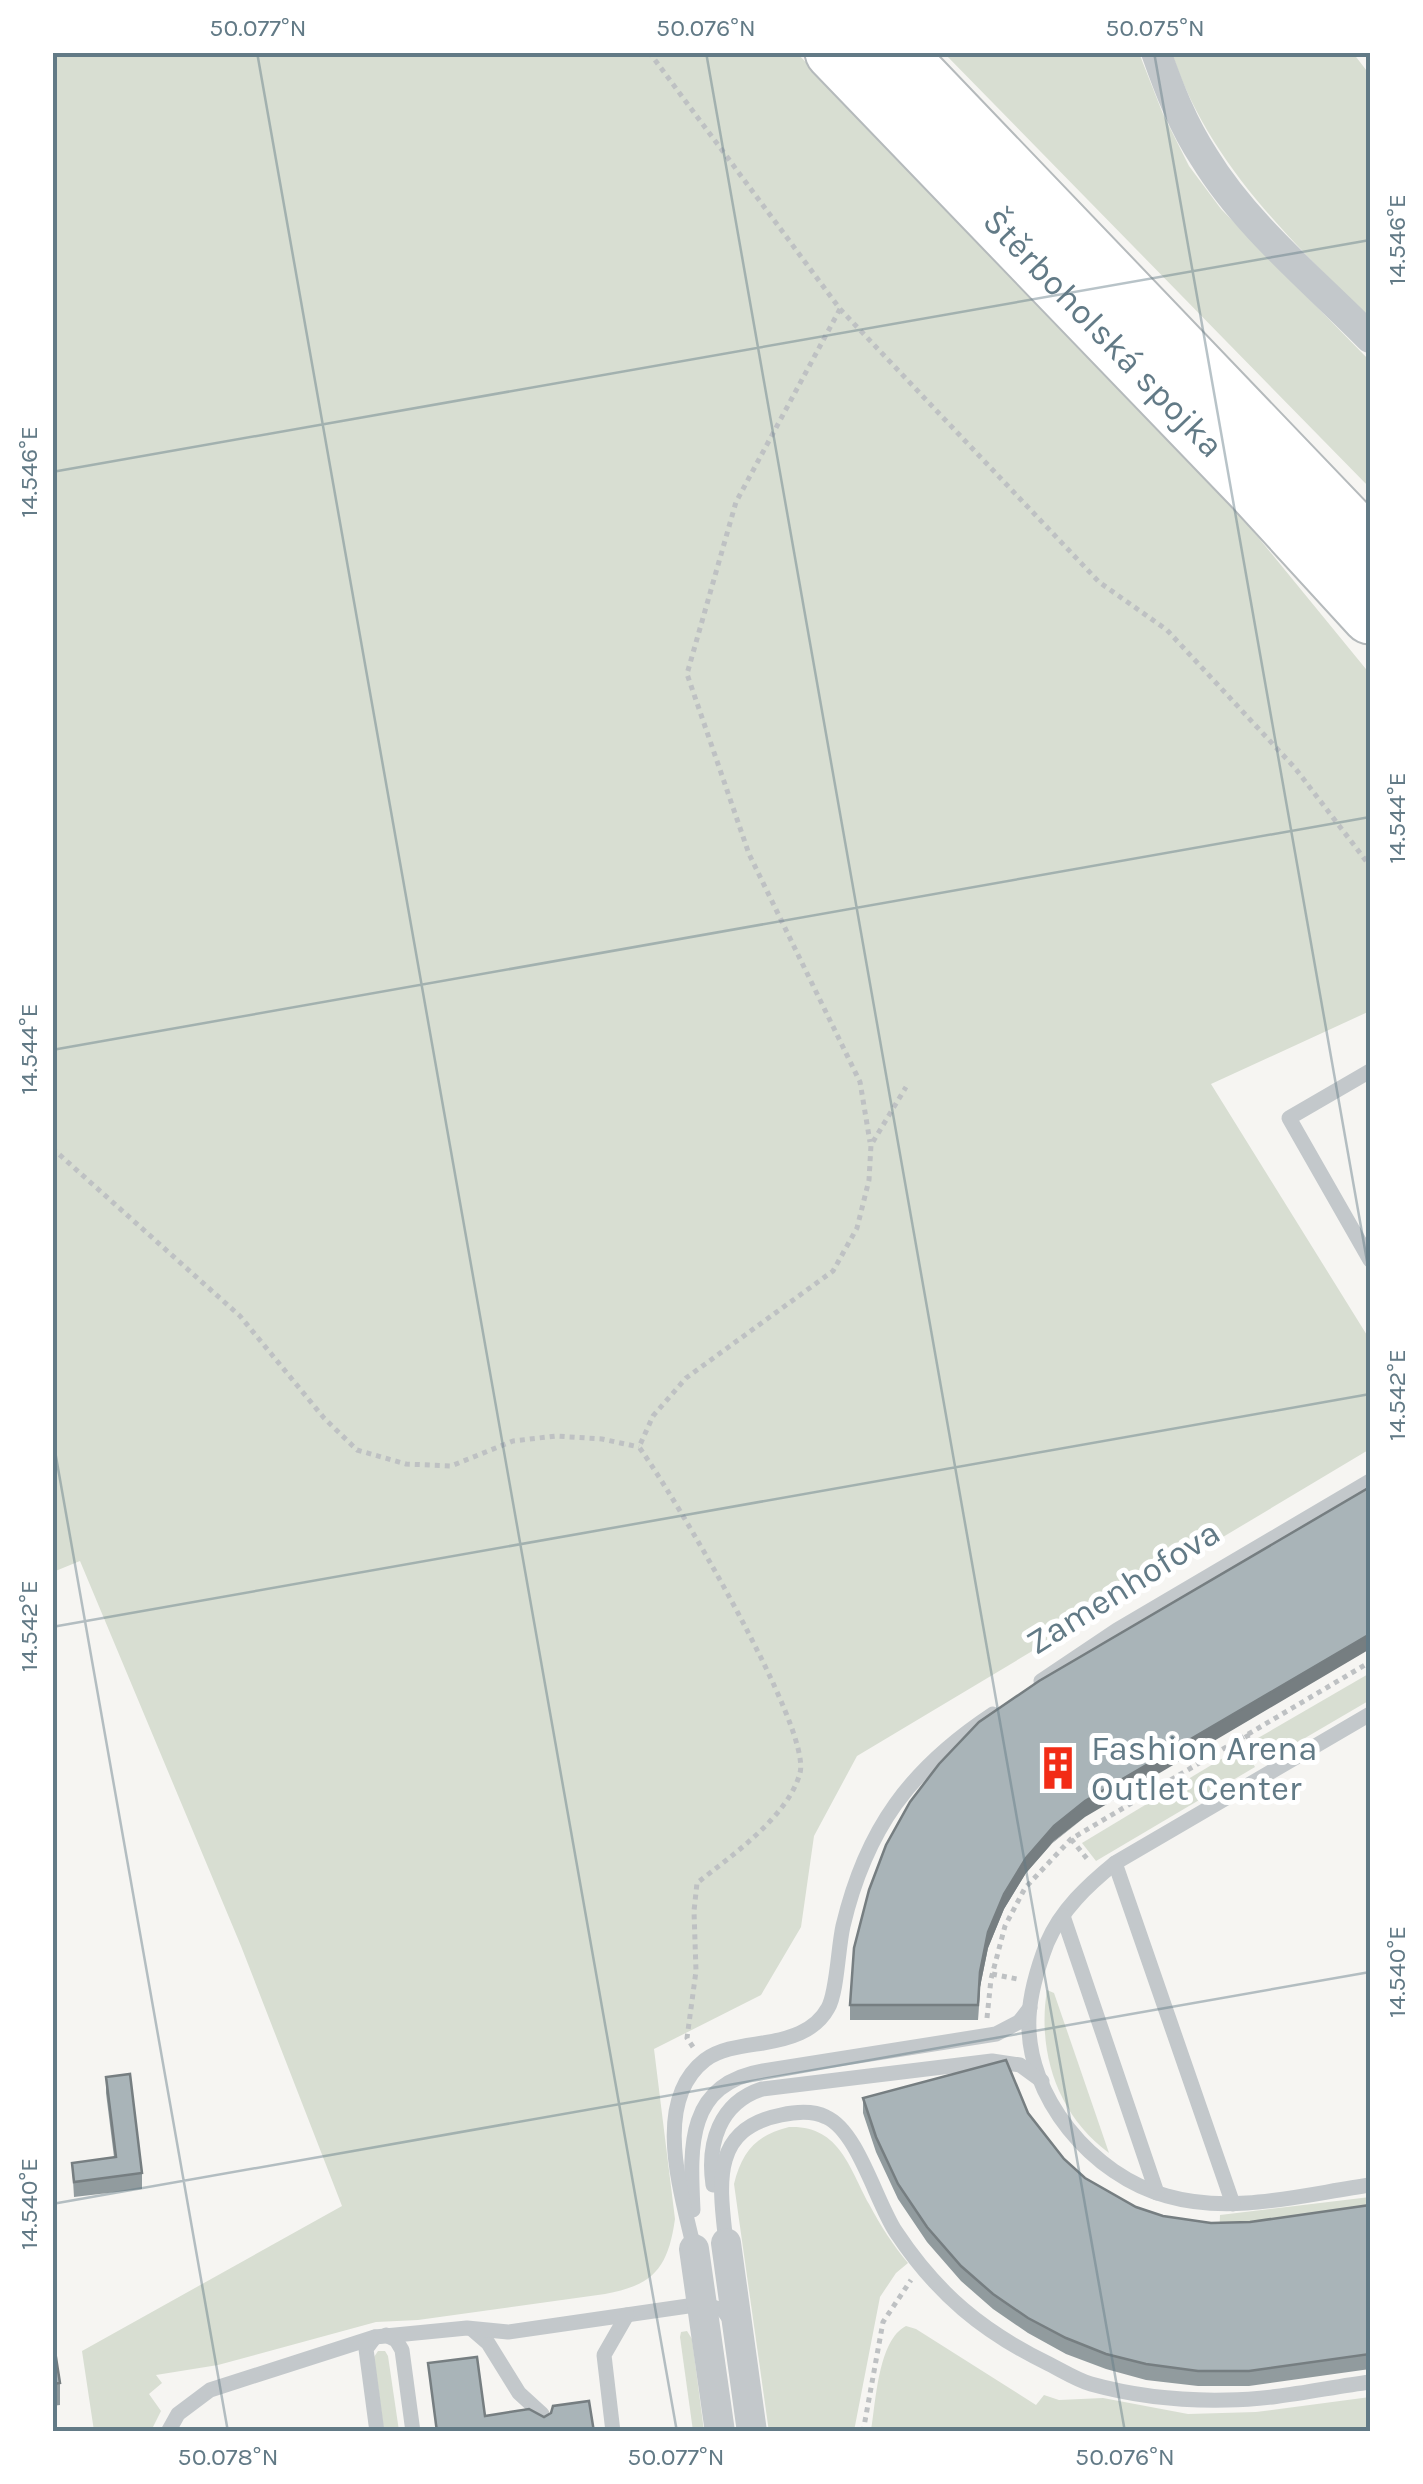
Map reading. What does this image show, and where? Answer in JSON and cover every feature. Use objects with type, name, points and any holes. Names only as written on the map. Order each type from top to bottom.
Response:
[{"type":"highway","name":"Štěrboholská spojka","points":[[833,52],[1252,486],[1370,616]]},
{"type":"highway","name":"Štěrboholská spojka","points":[[896,52],[1370,547]]},
{"type":"highway","points":[[920,52],[1082,245]]},
{"type":"street","points":[[1156,52],[1186,128],[1205,160],[1258,224],[1370,338]]},
{"type":"street","points":[[726,2242],[752,2432]]},
{"type":"street","points":[[694,2248],[720,2432]]},
{"type":"lane","points":[[1370,1071],[1288,1118],[1370,1260]]},
{"type":"lane","name":"Zamenhofova","points":[[1020,1696],[1117,1630],[1370,1481]]},
{"type":"lane","points":[[694,2248],[676,2172],[674,2133],[688,2083],[704,2061],[728,2050],[785,2039],[804,2032],[820,2019],[834,1994],[844,1922],[878,1828],[892,1805],[955,1739],[1004,1706]]},
{"type":"lane","points":[[1370,1714],[1115,1863],[1063,1916],[1046,1946],[1030,2008],[1030,2034],[1042,2081],[1079,2142],[1113,2172],[1157,2193],[1188,2201],[1233,2204],[1370,2185]]},
{"type":"lane","points":[[1115,1863],[1233,2204]]},
{"type":"lane","points":[[1063,1916],[1157,2193]]},
{"type":"lane","points":[[694,2248],[692,2150],[701,2112],[719,2087],[751,2073],[996,2034],[1019,2022],[1030,2008]]},
{"type":"lane","points":[[726,2242],[711,2174],[712,2147],[721,2121],[734,2104],[750,2093],[992,2061],[1020,2065],[1042,2081]]},
{"type":"lane","points":[[726,2242],[720,2186],[722,2166],[739,2134],[770,2117],[810,2112],[837,2124],[848,2138],[878,2203],[942,2294],[1010,2345],[1088,2384],[1167,2398],[1230,2400],[1370,2382]]},
{"type":"lane","points":[[168,2432],[178,2414],[210,2390],[381,2336],[467,2328],[498,2333],[702,2304],[723,2310],[739,2334]]},
{"type":"lane","points":[[613,2432],[604,2356],[627,2315]]},
{"type":"lane","points":[[467,2328],[482,2335],[518,2393],[542,2414]]},
{"type":"lane","points":[[377,2432],[366,2348],[381,2336]]},
{"type":"lane","points":[[381,2336],[396,2340],[402,2350],[414,2432]]},
{"type":"path","points":[[649,52],[840,309],[1099,582],[1166,630],[1295,768],[1370,866]]},
{"type":"path","points":[[639,1447],[653,1416],[686,1378],[833,1271],[857,1228],[869,1180],[871,1144],[860,1082],[748,854],[687,674],[736,502],[840,309]]},
{"type":"path","points":[[871,1144],[906,1087]]},
{"type":"path","points":[[52,1148],[240,1316],[324,1418],[357,1450],[406,1464],[451,1466],[513,1442],[556,1436],[602,1439],[639,1447],[760,1651],[791,1727],[802,1769],[790,1795],[769,1820],[739,1851],[697,1883],[696,1972],[686,2038],[704,2061]]},
{"type":"path","points":[[987,2026],[992,1974],[1005,1926],[1025,1888],[1071,1838],[1370,1662]]},
{"type":"path","points":[[1071,1838],[1100,1876]]},
{"type":"path","points":[[992,1974],[1025,1981]]},
{"type":"path","points":[[862,2432],[883,2322],[922,2268]]},
{"type":"shaded area","points":[[53,53],[797,53],[1239,514],[1370,674],[1370,1011],[1211,1084],[1370,1340],[1370,1449],[857,1756],[814,1836],[801,1927],[761,1995],[654,2049],[675,2219],[668,2250],[656,2272],[636,2285],[605,2294],[418,2320],[376,2322],[218,2365],[156,2375],[162,2383],[149,2394],[161,2411],[151,2431],[94,2431],[82,2351],[342,2206],[241,1946],[80,1561],[53,1572]]},
{"type":"shaded area","points":[[944,53],[1139,53],[1189,166],[1221,209],[1370,361],[1370,488]]},
{"type":"shaded area","points":[[1172,53],[1353,53],[1370,75],[1370,319],[1282,229],[1229,164],[1188,93]]},
{"type":"shaded area","points":[[1370,1673],[1370,1700],[1269,1759],[1258,1738]]},
{"type":"shaded area","points":[[1243,1746],[1255,1767],[1096,1861],[1082,1843]]},
{"type":"shaded area","points":[[1047,1990],[1054,1993],[1109,2153],[1076,2120],[1055,2080],[1045,2036]]},
{"type":"shaded area","points":[[789,2127],[820,2133],[840,2151],[882,2227],[908,2263],[880,2297],[854,2431],[769,2432],[734,2184],[752,2146]]},
{"type":"shaded area","points":[[1370,2197],[1370,2221],[1219,2239],[1220,2215]]},
{"type":"shaded area","points":[[906,2326],[1036,2405],[1044,2395],[1059,2400],[1103,2398],[1188,2414],[1256,2412],[1370,2397],[1370,2431],[871,2431],[884,2358],[889,2344]]},
{"type":"shaded area","points":[[687,2331],[692,2339],[704,2431],[693,2431],[680,2337],[681,2332]]},
{"type":"shaded area","points":[[378,2351],[385,2351],[388,2356],[399,2431],[384,2431],[374,2357]]},
{"type":"building","name":"Fashion Arena Outlet Center","points":[[1370,1487],[1370,1634],[1085,1801],[1054,1826],[1026,1858],[1004,1894],[988,1932],[978,2005],[850,2005],[854,1948],[886,1845],[910,1802],[979,1722],[1039,1681]]},
{"type":"building","points":[[1006,2060],[1028,2113],[1064,2159],[1085,2178],[1136,2207],[1163,2216],[1211,2223],[1250,2222],[1370,2205],[1370,2354],[1249,2371],[1198,2371],[1146,2364],[1066,2338],[993,2294],[961,2266],[927,2227],[898,2184],[863,2098]]},
{"type":"building","points":[[130,2074],[142,2173],[74,2182],[72,2163],[116,2157],[106,2077]]},
{"type":"building","points":[[52,2332],[60,2383],[52,2384]]},
{"type":"building","points":[[477,2357],[485,2416],[529,2409],[544,2417],[553,2406],[589,2401],[594,2432],[437,2432],[428,2363]]},
{"type":"place","name":"Fashion Arena Outlet Center","points":[[1058,1768]]}]
